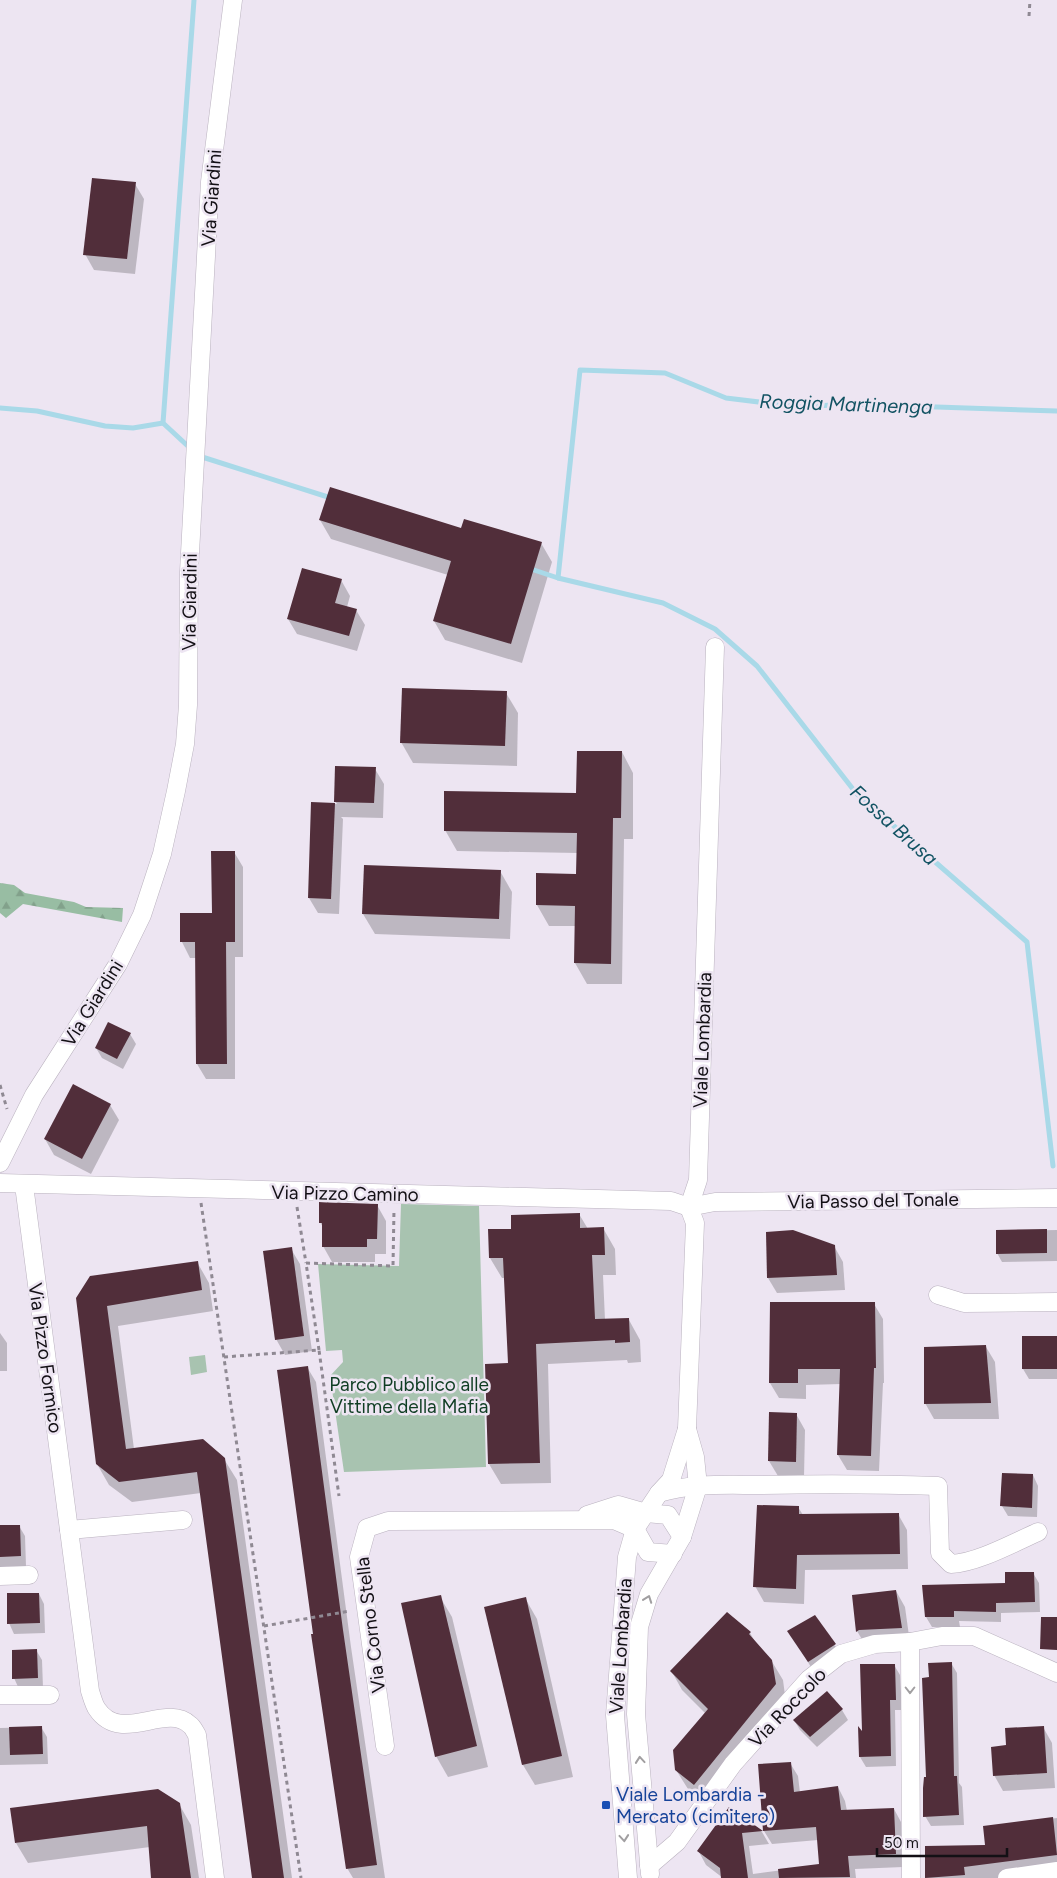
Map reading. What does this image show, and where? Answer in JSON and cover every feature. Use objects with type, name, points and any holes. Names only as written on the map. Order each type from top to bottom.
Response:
[{"type":"street","name":"Via Giardini","points":[[0,1162],[34,1095],[118,964],[142,914],[162,854],[176,792],[188,705],[189,572],[210,182],[233,0]]},
{"type":"street","name":"Viale Lombardia","points":[[628,1878],[614,1714],[627,1557],[635,1529],[659,1493],[671,1480],[687,1429],[695,1223],[689,1208],[698,1180],[715,647]]},
{"type":"street","name":"Via Pizzo Camino","points":[[0,1183],[672,1201],[689,1208]]},
{"type":"street","name":"Via Pizzo Formico","points":[[24,1185],[90,1691],[97,1709],[107,1719],[120,1726],[164,1718],[180,1720],[190,1724],[197,1735],[215,1878]]},
{"type":"street","name":"Via Passo del Tonale","points":[[689,1208],[715,1202],[1057,1198]]},
{"type":"street","points":[[938,1295],[964,1303],[1057,1302]]},
{"type":"street","name":"Viale Lombardia","points":[[650,1872],[636,1714],[639,1627],[649,1594],[682,1537],[698,1486],[695,1457],[687,1429]]},
{"type":"street","points":[[659,1493],[679,1487],[698,1486],[839,1484],[938,1486],[940,1553],[950,1564],[961,1564],[975,1559],[1038,1532]]},
{"type":"street","name":"Via Corno Stella","points":[[570,1520],[618,1506],[646,1513],[668,1515],[682,1537]]},
{"type":"street","points":[[69,1530],[183,1520]]},
{"type":"street","name":"Via Corno Stella","points":[[385,1746],[359,1557],[367,1528],[388,1521],[614,1520],[635,1529]]},
{"type":"street","points":[[635,1529],[648,1552],[673,1554]]},
{"type":"street","points":[[0,1576],[29,1575]]},
{"type":"street","name":"Via Roccolo","points":[[650,1872],[677,1842],[733,1764],[809,1679],[841,1654],[875,1644],[910,1642],[942,1636],[974,1636],[1057,1673]]},
{"type":"street","points":[[910,1642],[910,1878]]},
{"type":"street","points":[[0,1695],[50,1695]]},
{"type":"street","points":[[1008,1878],[1057,1871]]},
{"type":"path","points":[[1029,16],[1030,0]]},
{"type":"path","points":[[199,1189],[301,1878]]},
{"type":"path","points":[[294,1192],[319,1350],[339,1496]]},
{"type":"path","points":[[306,1263],[393,1266],[394,1194]]},
{"type":"path","points":[[224,1358],[319,1350]]},
{"type":"path","points":[[264,1626],[366,1608]]},
{"type":"green space","points":[[0,883],[14,885],[25,893],[74,902],[86,907],[123,908],[122,922],[23,904],[6,918],[0,913]]},
{"type":"green space","name":"Parco Pubblico alle Vittime della Mafia","points":[[401,1204],[479,1206],[486,1467],[344,1472],[330,1376],[343,1362],[342,1350],[326,1351],[318,1264],[399,1266]]},
{"type":"green space","points":[[205,1355],[207,1372],[191,1375],[189,1357]]},
{"type":"building","points":[[92,178],[136,182],[127,259],[83,255]]},
{"type":"building","points":[[330,487],[461,528],[464,519],[542,542],[511,644],[433,621],[451,561],[319,520]]},
{"type":"building","points":[[302,568],[342,579],[335,603],[357,609],[349,636],[287,619]]},
{"type":"building","points":[[402,688],[507,691],[505,746],[400,743]]},
{"type":"building","points":[[577,751],[622,751],[621,818],[613,818],[611,964],[574,963],[575,906],[536,905],[536,873],[576,874],[577,833],[444,831],[444,791],[576,793]]},
{"type":"building","points":[[335,766],[376,767],[374,803],[334,802]]},
{"type":"building","points":[[311,802],[335,803],[331,899],[308,898]]},
{"type":"building","points":[[211,851],[235,851],[235,942],[226,942],[227,1064],[196,1064],[195,942],[180,942],[180,913],[212,913]]},
{"type":"building","points":[[364,865],[501,870],[499,919],[362,914]]},
{"type":"building","points":[[108,1022],[131,1033],[117,1059],[95,1048]]},
{"type":"building","points":[[73,1084],[111,1104],[82,1159],[44,1139]]},
{"type":"building","points":[[319,1202],[378,1204],[377,1239],[367,1239],[367,1247],[322,1247],[322,1223],[319,1223]]},
{"type":"building","points":[[580,1213],[580,1228],[604,1227],[605,1255],[592,1255],[595,1319],[629,1318],[630,1342],[615,1343],[615,1340],[536,1344],[540,1463],[488,1464],[485,1364],[508,1363],[503,1258],[489,1258],[488,1229],[511,1229],[511,1215]]},
{"type":"building","points":[[1047,1229],[1047,1253],[996,1254],[996,1230]]},
{"type":"building","points":[[793,1230],[835,1245],[837,1275],[767,1278],[766,1232]]},
{"type":"building","points":[[292,1247],[304,1336],[275,1340],[263,1251]]},
{"type":"building","points":[[198,1261],[202,1290],[107,1306],[126,1449],[203,1439],[225,1458],[284,1878],[252,1878],[197,1472],[119,1482],[96,1464],[76,1298],[90,1276]]},
{"type":"building","points":[[770,1302],[875,1302],[876,1368],[874,1368],[871,1456],[837,1455],[840,1369],[798,1369],[798,1383],[769,1383]]},
{"type":"building","points":[[1022,1336],[1057,1336],[1057,1369],[1022,1369]]},
{"type":"building","points":[[986,1345],[991,1403],[924,1404],[924,1347]]},
{"type":"building","points":[[308,1366],[377,1865],[346,1869],[311,1634],[313,1634],[277,1370]]},
{"type":"building","points":[[769,1412],[797,1413],[796,1462],[768,1461]]},
{"type":"building","points":[[1002,1473],[1033,1474],[1032,1508],[1000,1506]]},
{"type":"building","points":[[757,1505],[799,1506],[799,1514],[899,1513],[900,1554],[797,1555],[796,1589],[753,1587]]},
{"type":"building","points":[[0,1525],[20,1525],[21,1556],[0,1557]]},
{"type":"building","points":[[1005,1572],[1034,1572],[1035,1602],[996,1603],[996,1612],[954,1611],[954,1617],[925,1617],[922,1585],[1005,1583]]},
{"type":"building","points":[[896,1590],[902,1628],[859,1630],[856,1632],[852,1595]]},
{"type":"building","points":[[7,1593],[39,1593],[40,1623],[7,1624]]},
{"type":"building","points":[[441,1595],[477,1746],[435,1757],[401,1603]]},
{"type":"building","points":[[526,1597],[562,1756],[522,1765],[484,1607]]},
{"type":"building","points":[[727,1612],[751,1632],[749,1634],[772,1660],[776,1684],[694,1785],[675,1770],[673,1750],[708,1709],[670,1671]]},
{"type":"building","points":[[815,1615],[836,1644],[808,1662],[787,1631]]},
{"type":"building","points":[[1041,1617],[1057,1617],[1057,1650],[1040,1649]]},
{"type":"building","points":[[37,1649],[38,1678],[12,1679],[12,1650]]},
{"type":"building","points":[[952,1662],[954,1776],[957,1776],[959,1815],[923,1817],[923,1788],[924,1777],[926,1777],[922,1678],[929,1677],[928,1663]]},
{"type":"building","points":[[860,1664],[895,1664],[896,1700],[890,1700],[891,1756],[859,1757],[858,1726],[862,1731]]},
{"type":"building","points":[[827,1691],[843,1709],[810,1737],[793,1720]]},
{"type":"building","points":[[42,1726],[43,1754],[10,1755],[9,1727]]},
{"type":"building","points":[[1044,1726],[1047,1773],[993,1776],[991,1747],[1006,1745],[1005,1728]]},
{"type":"building","points":[[791,1762],[794,1792],[838,1786],[841,1810],[894,1808],[896,1854],[848,1856],[850,1877],[779,1878],[778,1869],[819,1864],[816,1827],[763,1831],[758,1764]]},
{"type":"building","points":[[158,1789],[180,1803],[191,1878],[151,1878],[147,1826],[15,1843],[10,1808]]},
{"type":"building","points":[[729,1807],[763,1831],[742,1833],[748,1878],[721,1878],[720,1868],[697,1851]]},
{"type":"building","points":[[1053,1817],[1057,1855],[964,1867],[965,1875],[925,1878],[925,1846],[985,1845],[983,1826]]},
{"type":"waterway","points":[[191,449],[163,423],[194,0]]},
{"type":"waterway","name":"Roggia Martinenga","points":[[558,578],[580,370],[665,373],[726,398],[800,407],[848,404],[1057,411]]},
{"type":"waterway","points":[[0,408],[37,411],[105,426],[133,428],[163,423]]},
{"type":"waterway","points":[[199,456],[331,498]]},
{"type":"waterway","name":"Fossa Brusa","points":[[528,568],[558,578],[663,603],[715,629],[757,666],[856,793],[1027,942],[1053,1166]]},
{"type":"place","name":"Viale Lombardia - Mercato (cimitero)","points":[[606,1805]]}]
